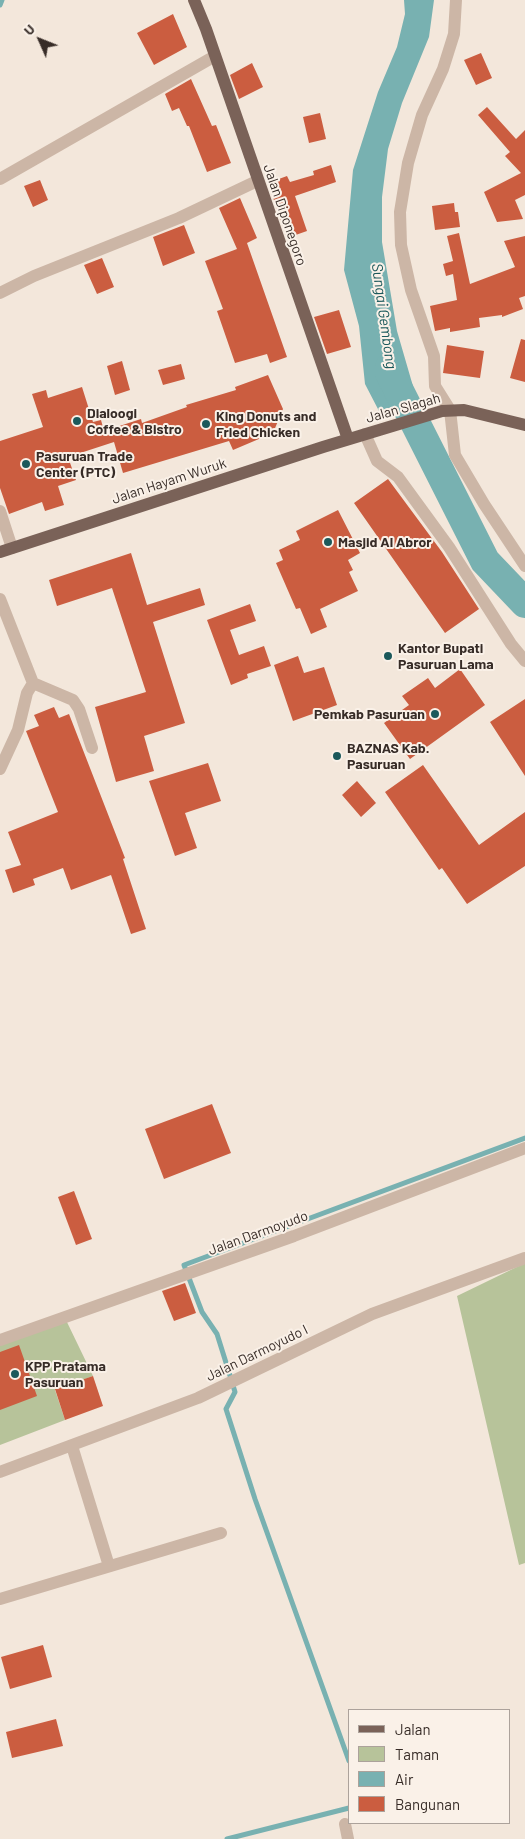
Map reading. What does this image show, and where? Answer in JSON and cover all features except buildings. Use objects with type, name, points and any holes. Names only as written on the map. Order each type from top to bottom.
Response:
[{"type":"main road","name":"Jalan Diponegoro","points":[[194,0],[216,56],[257,181],[348,439]]},
{"type":"main road","name":"Jalan Slagah","points":[[348,439],[446,411],[473,412],[525,425]]},
{"type":"main road","name":"Jalan Hayam Wuruk","points":[[6,550],[348,439]]},
{"type":"street","points":[[456,0],[454,34],[443,69],[422,115],[408,163],[400,212],[401,245],[411,290],[434,356],[436,386],[446,411],[455,455],[484,504],[525,566]]},
{"type":"street","points":[[0,179],[216,56]]},
{"type":"street","points":[[0,293],[34,276],[179,218],[257,181]]},
{"type":"street","points":[[369,433],[377,461],[398,477],[449,547],[511,644],[525,661]]},
{"type":"street","points":[[0,511],[6,550]]},
{"type":"street","points":[[0,599],[33,684],[73,700],[79,709],[92,748]]},
{"type":"street","points":[[0,769],[18,730],[27,693],[33,684]]},
{"type":"street","name":"Jalan Darmoyudo","points":[[0,1340],[294,1236],[525,1148]]},
{"type":"street","name":"Jalan Darmoyudo I","points":[[0,1472],[198,1398],[372,1314],[525,1258]]},
{"type":"street","points":[[72,1446],[108,1566]]},
{"type":"street","points":[[0,1599],[137,1557],[221,1534]]},
{"type":"street","points":[[345,1824],[348,1839]]},
{"type":"green space","points":[[525,1263],[525,1563],[519,1565],[457,1296]]},
{"type":"green space","points":[[65,1318],[93,1376],[55,1390],[65,1420],[0,1445],[0,1341]]},
{"type":"water","points":[[404,0],[434,0],[429,37],[402,103],[388,149],[382,197],[382,242],[397,331],[417,400],[379,411],[365,384],[359,326],[344,270],[353,170],[378,92],[397,47],[405,14]]},
{"type":"waterway","points":[[0,5],[2,0]]},
{"type":"waterway","name":"Sungai Gembong","points":[[390,367],[390,373],[485,561],[525,603]]},
{"type":"waterway","points":[[348,1758],[255,1499],[226,1409],[235,1392],[217,1334],[202,1312],[184,1265],[525,1138]]},
{"type":"waterway","points":[[227,1839],[348,1808]]},
{"type":"place","name":"Dialoogi Coffee & Bistro","points":[[77,421]]},
{"type":"place","name":"King Donuts and Fried Chicken","points":[[206,424]]},
{"type":"place","name":"Pasuruan Trade Center (PTC)","points":[[26,464]]},
{"type":"place","name":"Masjid Al Abror","points":[[328,542]]},
{"type":"place","name":"Kantor Bupati Pasuruan Lama","points":[[388,656]]},
{"type":"place","name":"Pemkab Pasuruan","points":[[435,714]]},
{"type":"place","name":"BAZNAS Kab. Pasuruan","points":[[337,756]]},
{"type":"place","name":"KPP Pratama Pasuruan","points":[[15,1374]]}]
